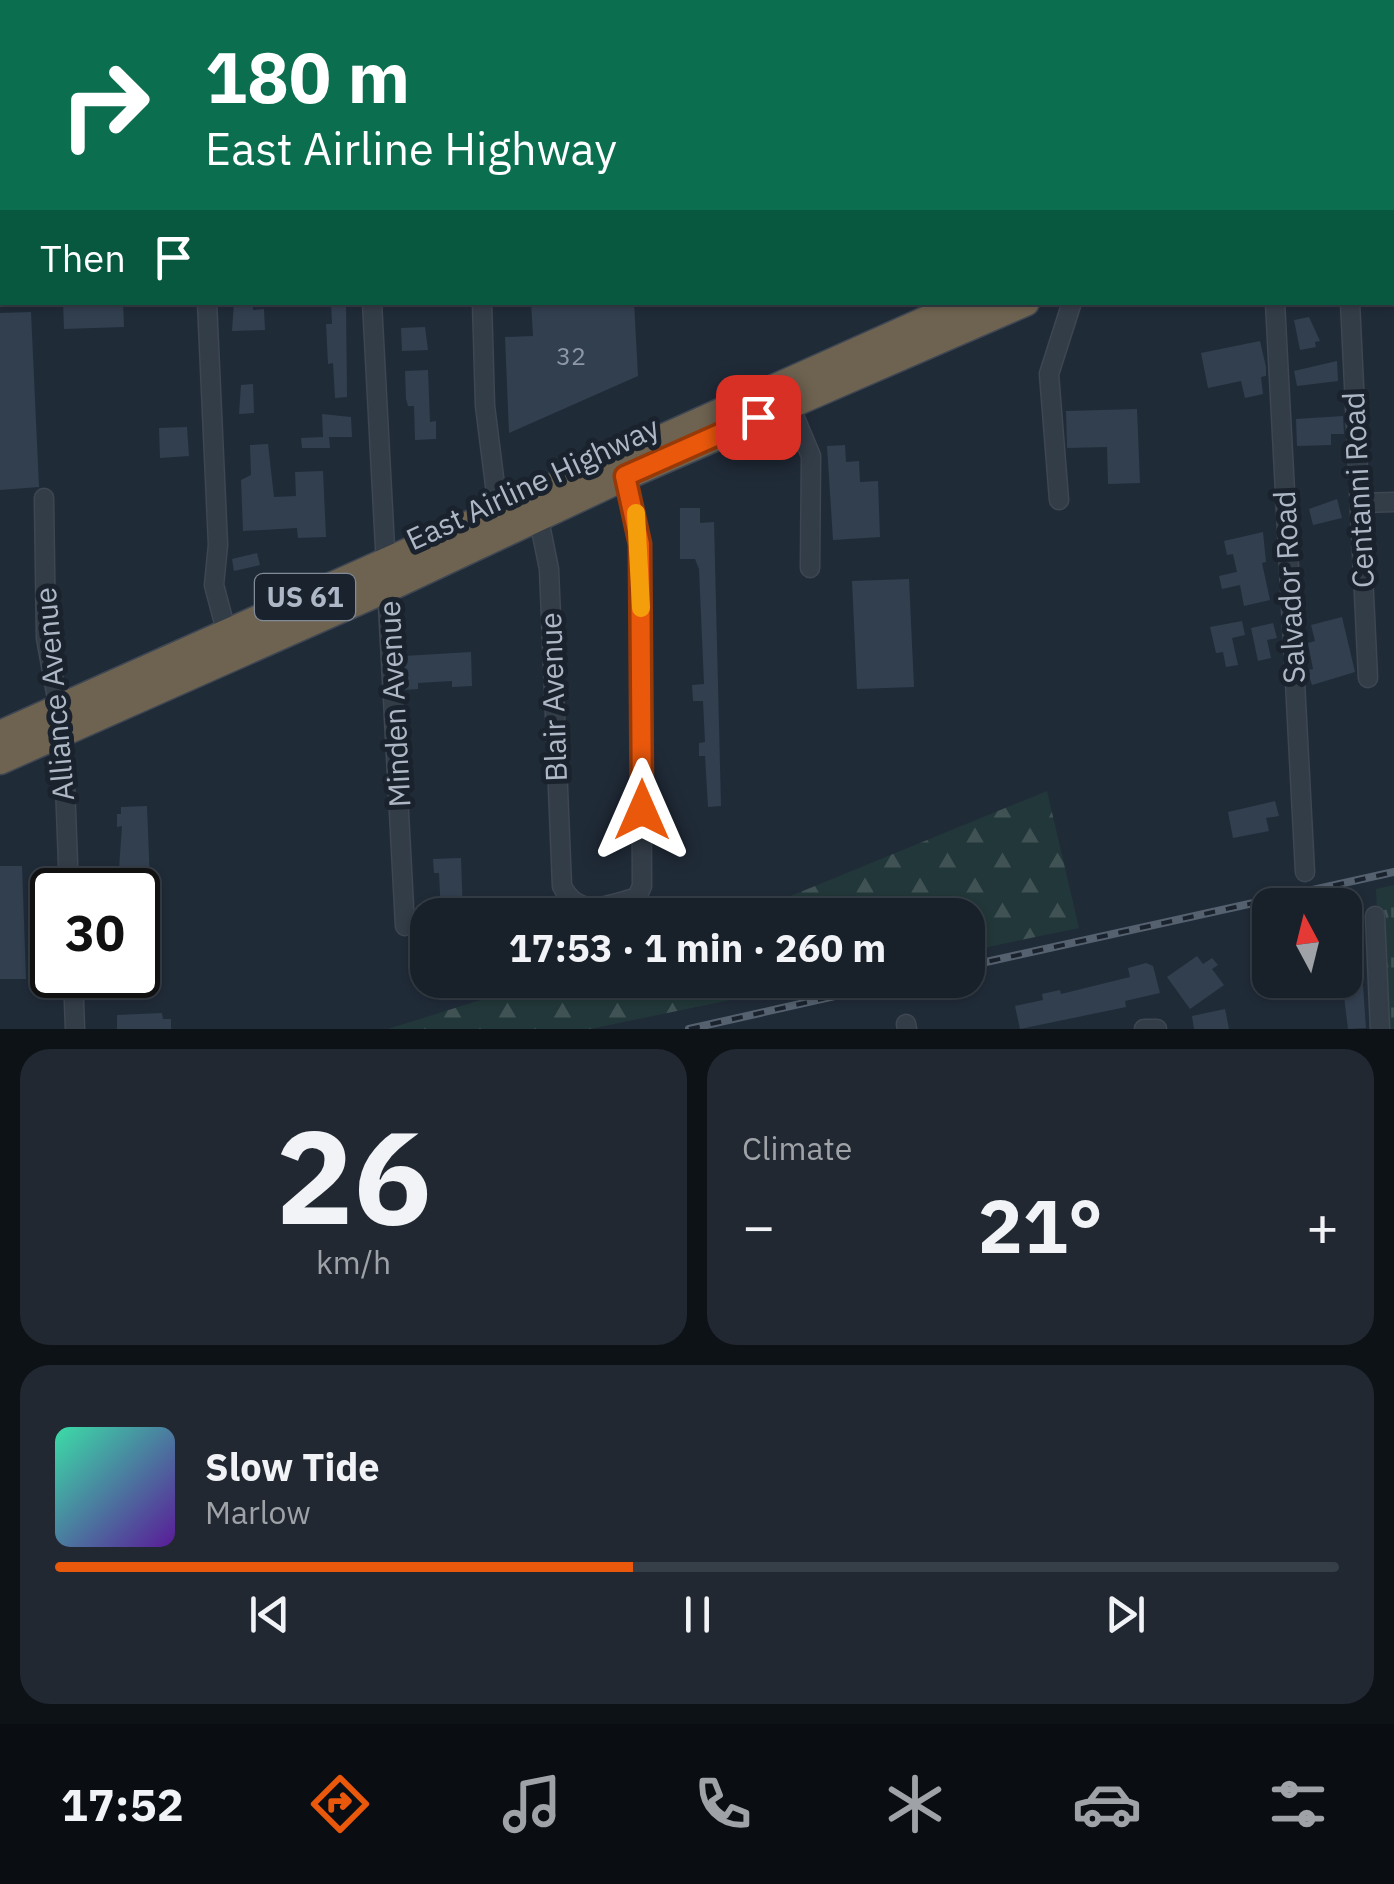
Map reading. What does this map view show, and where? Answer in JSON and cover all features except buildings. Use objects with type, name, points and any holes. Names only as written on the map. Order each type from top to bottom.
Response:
[{"type":"highway","name":"East Airline Highway","points":[[387,574],[498,510],[535,504],[625,476],[962,305]]},
{"type":"highway","name":"East Airline Highway","points":[[230,645],[782,395],[1017,305]]},
{"type":"highway","name":"US 61","points":[[0,760],[62,719],[230,645]]},
{"type":"highway","name":"US 61","points":[[0,734],[62,719]]},
{"type":"street","points":[[207,305],[218,544],[214,585],[230,645]]},
{"type":"street","name":"Minden Avenue","points":[[372,305],[405,926]]},
{"type":"street","points":[[482,305],[485,406],[498,510]]},
{"type":"street","points":[[1059,500],[1050,374],[1071,305]]},
{"type":"street","name":"Salvador Road","points":[[1275,305],[1304,872]]},
{"type":"street","name":"Centanni Road","points":[[1350,305],[1368,678]]},
{"type":"street","points":[[782,395],[811,456],[810,568]]},
{"type":"street","name":"Blair Avenue","points":[[535,504],[549,569],[562,886],[569,901],[584,908],[601,908],[637,897],[642,888],[640,544],[625,476]]},
{"type":"street","name":"Alliance Avenue","points":[[44,498],[46,638],[62,719],[68,868]]},
{"type":"street","points":[[1360,503],[1394,502]]},
{"type":"street","points":[[1376,916],[1380,1029]]},
{"type":"street","points":[[74,998],[76,1029]]},
{"type":"green space","points":[[1047,791],[1079,928],[985,947],[985,898],[786,898]]},
{"type":"green space","points":[[1394,885],[1394,1029],[1382,1029],[1376,889]]},
{"type":"green space","points":[[487,998],[740,998],[590,1029],[388,1029]]},
{"type":"railway","points":[[985,962],[1394,872]]},
{"type":"railway","points":[[689,1029],[826,998]]},
{"type":"slow traffic","points":[[636,513],[641,608]]},
{"type":"route","points":[[642,810],[639,524],[625,476],[758,417]]}]
